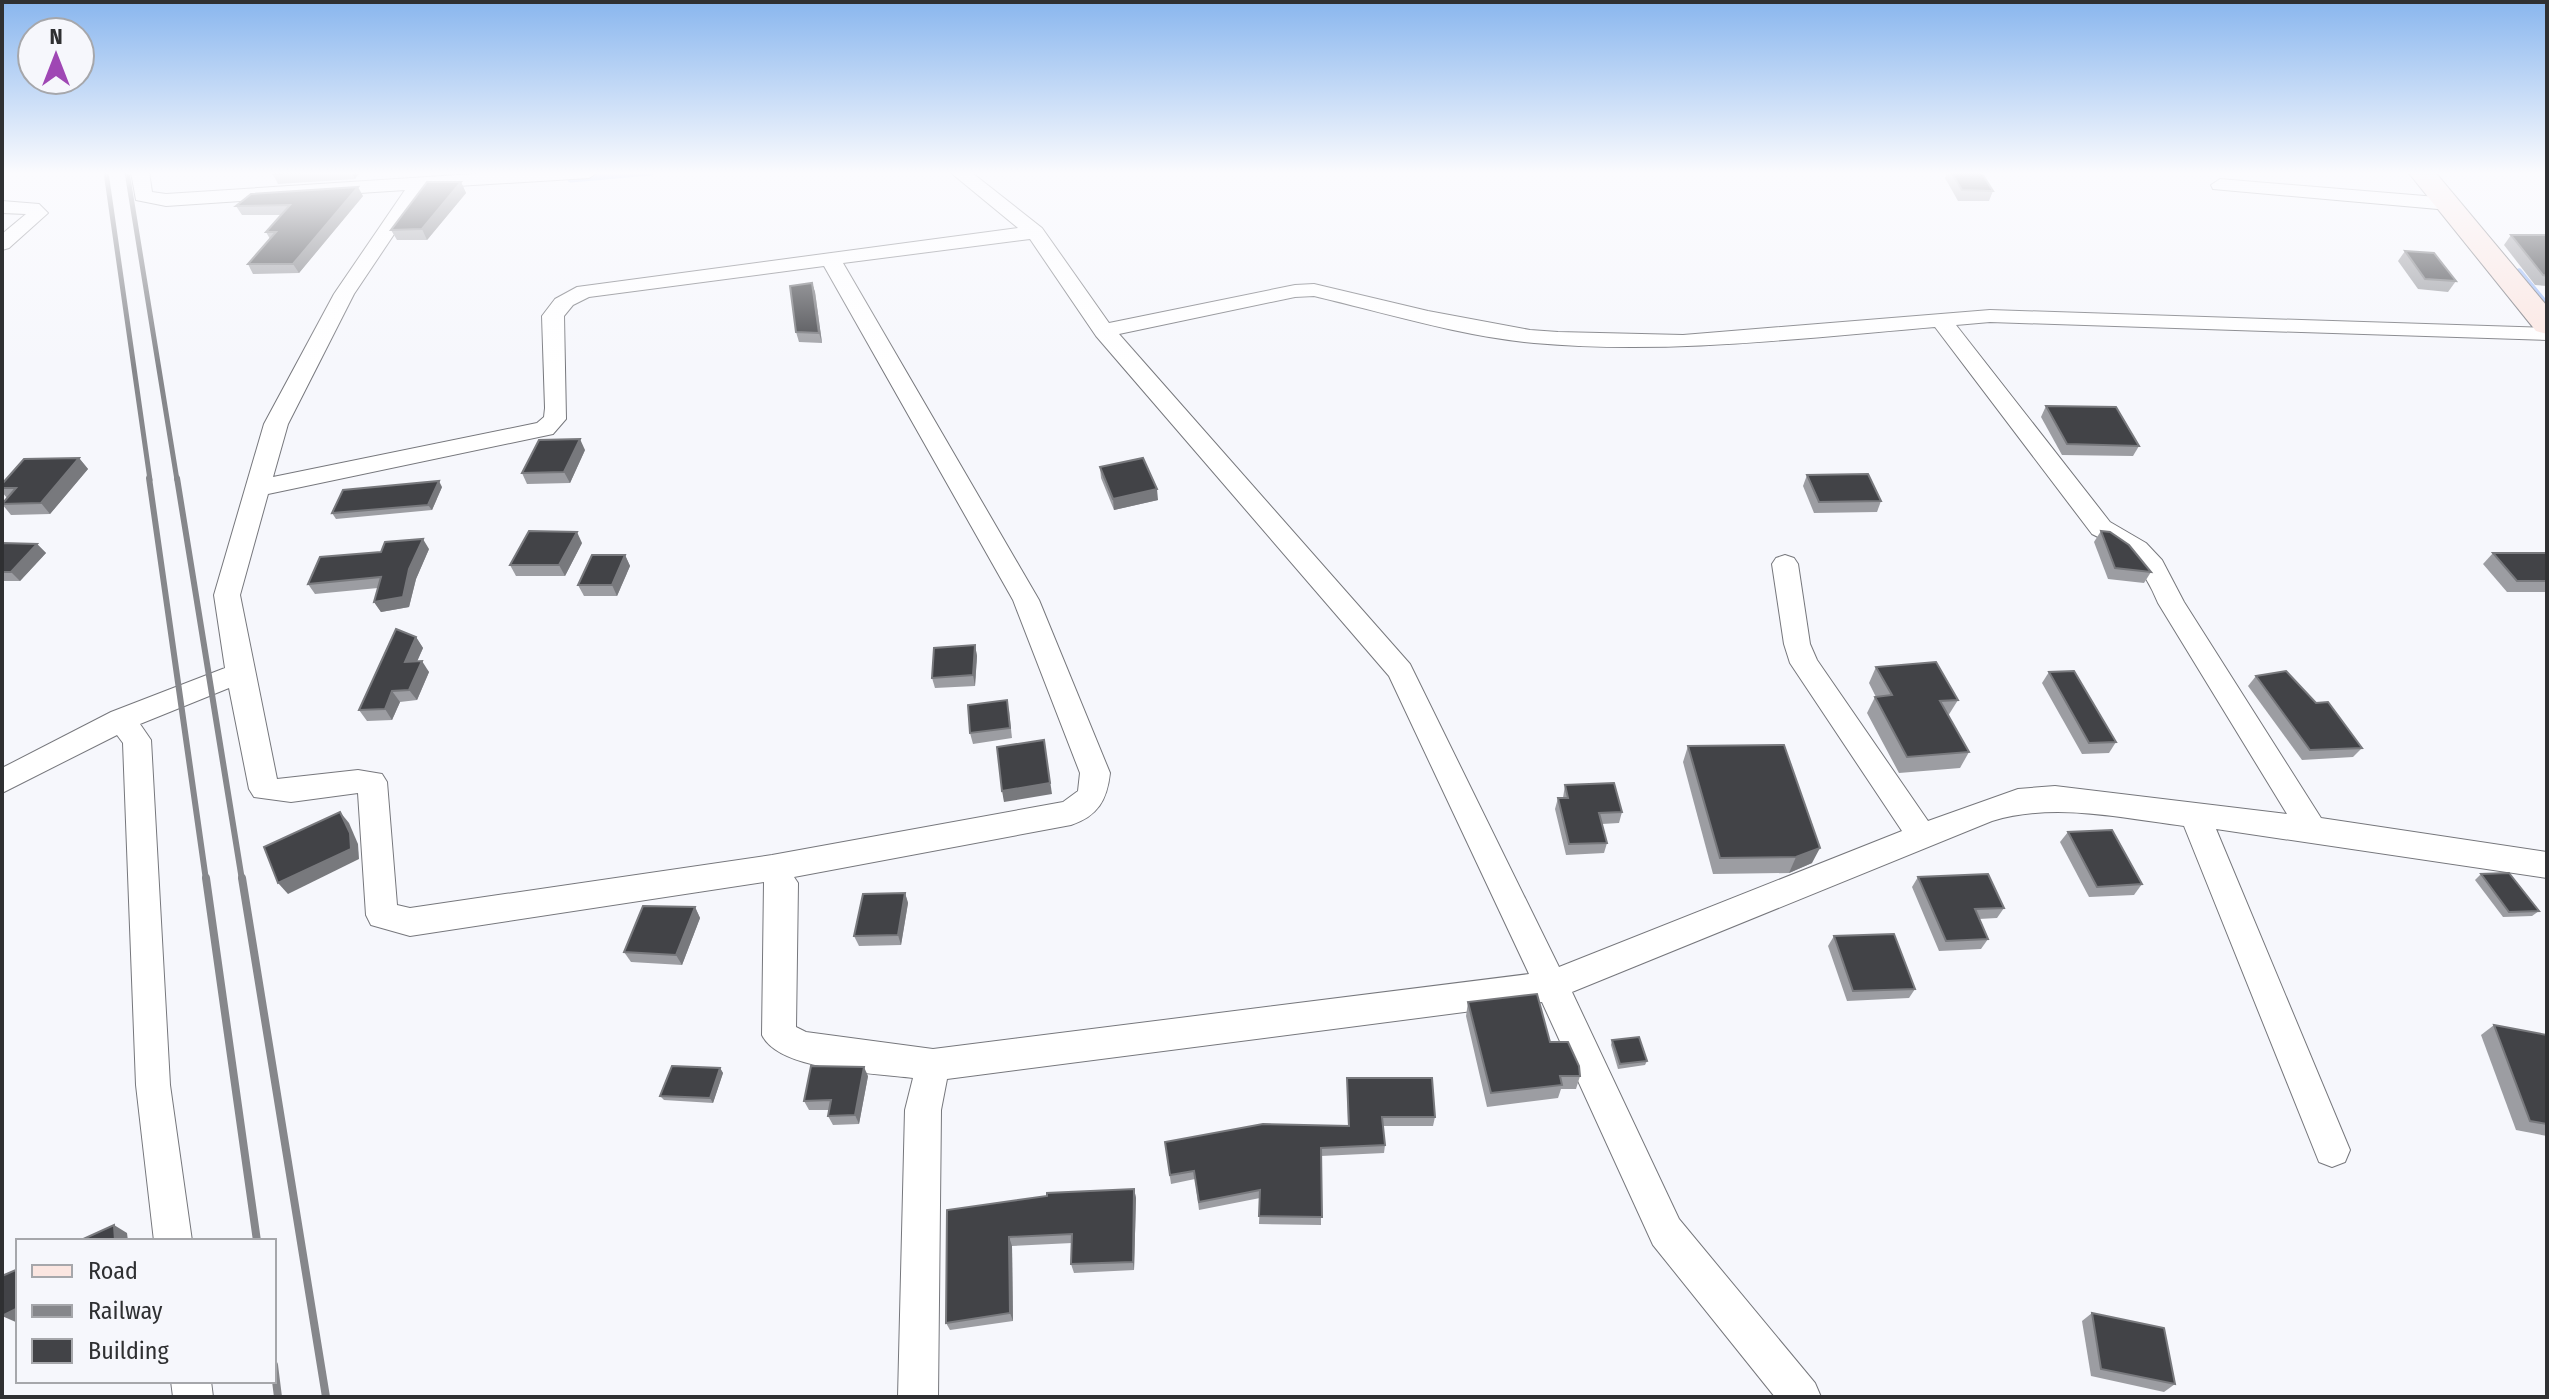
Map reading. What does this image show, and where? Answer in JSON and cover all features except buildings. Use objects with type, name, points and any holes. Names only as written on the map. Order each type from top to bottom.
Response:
[{"type":"main road","points":[[2476,237],[2547,325]]},
{"type":"street","points":[[382,237],[344,294],[276,424],[227,595],[264,789],[284,793],[351,779],[372,782],[382,915],[410,922],[772,868],[1071,813],[1092,797],[1095,773],[1026,600],[831,260]]},
{"type":"street","points":[[259,488],[545,429],[555,419],[556,408],[553,316],[558,306],[569,297],[584,291],[996,237]]},
{"type":"street","points":[[1039,237],[1104,331],[1400,671],[1618,1124],[1666,1232],[1801,1397]]},
{"type":"street","points":[[1104,331],[1295,291],[1314,290],[1428,317],[1530,336],[1558,338],[1683,341],[1940,319],[2013,316],[2547,334]]},
{"type":"street","points":[[1940,319],[2101,528],[2125,539],[2158,568],[2171,603],[2312,829]]},
{"type":"street","points":[[1785,564],[1797,644],[1804,663],[1922,837]]},
{"type":"street","points":[[2,781],[121,720],[240,673]]},
{"type":"street","points":[[121,720],[137,740],[153,1085],[173,1239]]},
{"type":"street","points":[[772,868],[782,883],[779,1035],[802,1047],[933,1065],[1550,986],[1984,811],[2018,801],[2042,799],[2312,829],[2547,865]]},
{"type":"street","points":[[2195,815],[2332,1150]]},
{"type":"street","points":[[918,1397],[923,1110],[933,1065]]},
{"type":"waterway","points":[[2519,272],[2547,306]]},
{"type":"railway","points":[[115,237],[150,480]]},
{"type":"railway","points":[[138,237],[177,480]]},
{"type":"railway","points":[[149,478],[206,880]]},
{"type":"railway","points":[[177,478],[242,880]]},
{"type":"railway","points":[[206,878],[257,1239]]},
{"type":"railway","points":[[242,878],[326,1397]]},
{"type":"railway","points":[[276,1381],[278,1397]]}]
